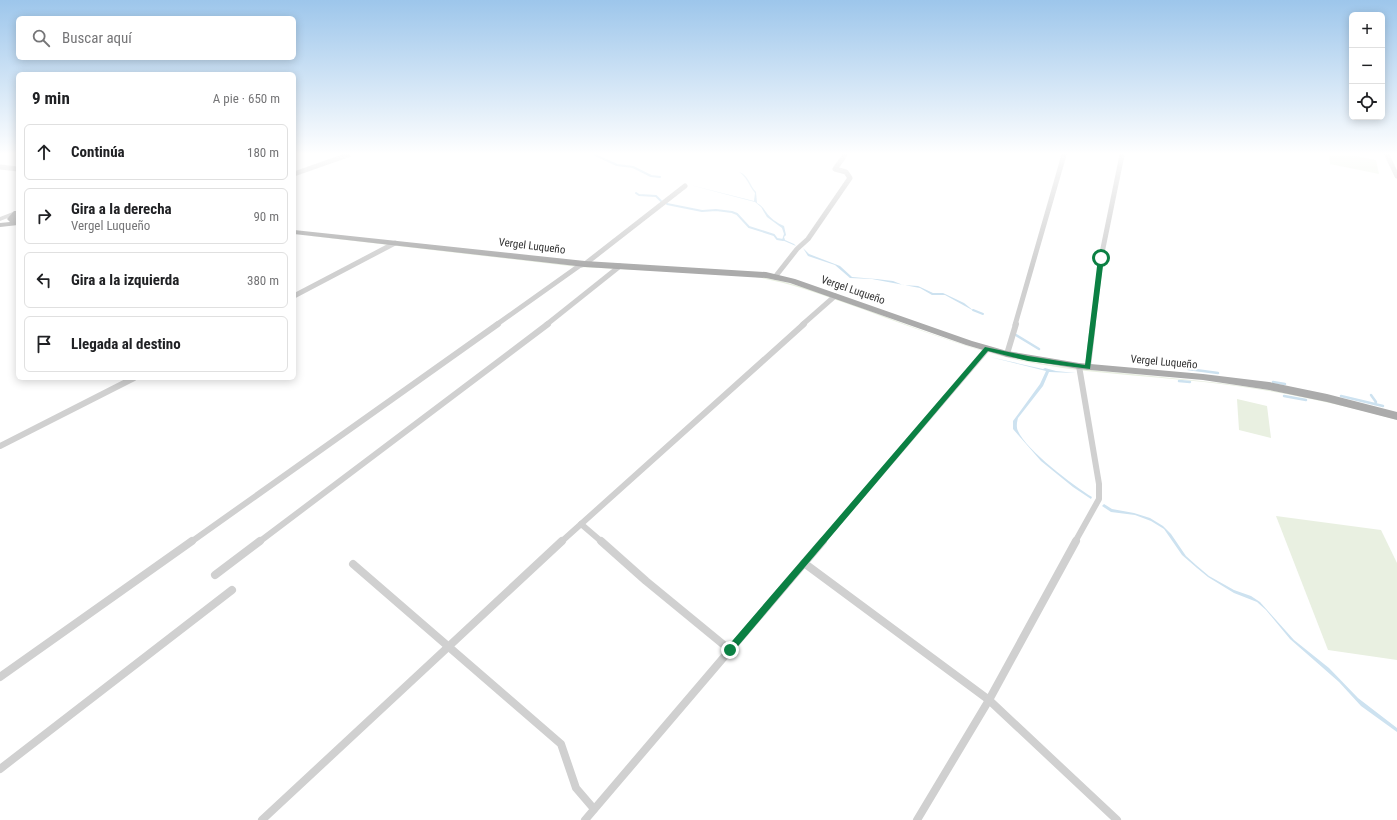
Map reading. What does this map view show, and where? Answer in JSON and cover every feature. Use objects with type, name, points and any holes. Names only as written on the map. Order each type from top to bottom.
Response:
[{"type":"main road","points":[[16,213],[11,219],[16,222]]},
{"type":"main road","points":[[0,225],[16,223]]},
{"type":"main road","name":"Vergel Luqueño","points":[[296,232],[585,264],[755,274],[775,277],[835,296],[987,349],[1007,354],[1083,367],[1202,377],[1255,384],[1327,398],[1397,416]]},
{"type":"street","points":[[0,677],[579,266],[585,264],[676,193]]},
{"type":"street","points":[[775,277],[797,249],[808,239],[839,193]]},
{"type":"street","points":[[1007,354],[1053,193]]},
{"type":"street","points":[[917,820],[989,700],[1099,499],[1099,484],[1083,367],[1101,258],[1114,193]]},
{"type":"street","points":[[0,219],[16,212]]},
{"type":"street","points":[[296,295],[395,242]]},
{"type":"street","points":[[215,575],[518,348],[620,266]]},
{"type":"street","points":[[262,820],[447,646],[835,296]]},
{"type":"street","points":[[585,820],[987,349]]},
{"type":"street","points":[[0,446],[130,380]]},
{"type":"street","points":[[581,524],[646,581],[730,650]]},
{"type":"street","points":[[804,563],[989,700],[1118,820]]},
{"type":"street","points":[[353,564],[561,744],[576,788],[594,809]]},
{"type":"street","points":[[0,769],[232,590]]},
{"type":"green space","points":[[296,234],[579,266],[741,275],[578,267]]},
{"type":"green space","points":[[741,275],[767,278],[805,288],[948,340],[805,289],[767,279]]},
{"type":"green space","points":[[948,340],[970,346],[991,353]]},
{"type":"green space","points":[[991,353],[1033,362],[1072,368],[1214,382],[1277,391],[1370,410],[1397,420],[1349,407],[1253,388],[1060,368]]},
{"type":"green space","points":[[1237,399],[1267,406],[1271,438],[1239,430]]},
{"type":"green space","points":[[1276,516],[1381,530],[1397,563],[1397,660],[1328,650]]},
{"type":"water","points":[[722,193],[754,201],[756,193],[757,203],[762,207],[776,222],[784,226],[786,235],[784,237],[785,240],[796,246],[782,240],[784,234],[782,228],[767,217],[761,207],[755,202]]},
{"type":"water","points":[[803,248],[809,254],[840,266],[852,277],[893,281],[902,285],[872,279],[850,278],[835,265],[808,256]]},
{"type":"water","points":[[905,285],[918,286],[933,293],[943,293],[964,303],[974,311],[945,295],[932,295],[920,288]]},
{"type":"water","points":[[990,357],[1043,369],[1045,368],[1056,371],[1076,373],[1049,372],[1043,386],[1018,418],[1017,428],[1030,448],[1074,485],[1092,497],[1091,499],[1073,487],[1041,461],[1013,429],[1013,421],[1040,384],[1046,371]]},
{"type":"water","points":[[1104,504],[1112,509],[1150,518],[1163,526],[1171,534],[1186,556],[1196,565],[1209,576],[1234,590],[1251,596],[1260,602],[1294,640],[1329,668],[1358,698],[1397,728],[1397,732],[1361,706],[1339,682],[1290,639],[1266,610],[1257,602],[1234,593],[1208,577],[1182,555],[1164,529],[1151,521],[1135,515],[1111,512],[1102,506]]},
{"type":"waterway","points":[[636,193],[639,195],[656,196],[661,201]]},
{"type":"waterway","points":[[667,204],[702,211],[716,210],[732,212],[737,214],[749,227],[774,235],[777,239],[783,240]]},
{"type":"waterway","points":[[973,310],[983,314]]},
{"type":"waterway","points":[[1016,335],[1039,349]]},
{"type":"waterway","points":[[1188,369],[1218,373]]},
{"type":"waterway","points":[[1179,381],[1190,382]]},
{"type":"waterway","points":[[1273,382],[1285,384]]},
{"type":"waterway","points":[[1371,395],[1376,402],[1375,404]]},
{"type":"waterway","points":[[1284,396],[1306,400]]},
{"type":"waterway","points":[[1341,396],[1383,406]]},
{"type":"route","points":[[730,650],[987,349],[1050,362],[1088,367],[1101,258]]}]
